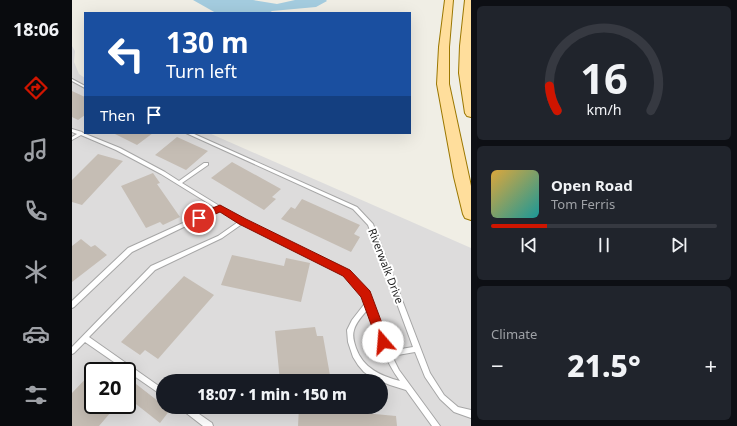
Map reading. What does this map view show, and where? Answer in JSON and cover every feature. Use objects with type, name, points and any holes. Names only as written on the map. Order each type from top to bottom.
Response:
[{"type":"main road","points":[[449,0],[443,84],[461,178],[471,214]]},
{"type":"main road","points":[[470,0],[465,46],[465,73],[471,113]]},
{"type":"main road","points":[[446,26],[458,29],[466,34]]},
{"type":"lane","points":[[72,80],[84,86]]},
{"type":"lane","points":[[72,130],[118,149],[242,222],[346,273],[366,294],[387,354],[397,372],[436,426]]},
{"type":"lane","points":[[72,139],[81,134]]},
{"type":"lane","name":"Riverwalk Drive","points":[[190,134],[355,208],[370,224],[427,375],[442,397],[456,410],[471,414]]},
{"type":"lane","points":[[178,183],[206,164]]},
{"type":"lane","points":[[72,305],[130,250],[220,208]]},
{"type":"lane","points":[[72,351],[153,268],[220,238],[242,222]]},
{"type":"lane","points":[[369,303],[352,327],[350,339],[354,355],[366,371],[383,380],[408,387]]},
{"type":"lane","points":[[85,338],[156,388]]},
{"type":"lane","points":[[387,354],[417,350]]},
{"type":"lane","points":[[193,414],[209,426]]},
{"type":"shaded area","points":[[72,46],[75,51],[74,62],[79,74],[84,77],[84,134],[211,134],[471,248],[471,426],[72,426]]},
{"type":"water","points":[[193,0],[253,0],[277,4],[295,0],[327,1],[316,7],[270,12],[214,12]]},
{"type":"building","points":[[72,91],[84,97],[84,116],[78,120],[72,117]]},
{"type":"building","points":[[115,134],[152,134],[137,145]]},
{"type":"building","points":[[177,137],[208,151],[186,170],[155,155]]},
{"type":"building","points":[[98,154],[123,161],[82,205],[72,202],[72,180]]},
{"type":"building","points":[[232,162],[281,189],[272,197],[276,199],[264,210],[211,178]]},
{"type":"building","points":[[153,173],[160,183],[157,184],[180,217],[163,225],[160,222],[146,228],[121,186]]},
{"type":"building","points":[[302,199],[360,225],[354,234],[360,237],[351,252],[281,219],[291,207],[295,209]]},
{"type":"building","points":[[81,239],[91,247],[95,245],[107,255],[72,282],[72,246]]},
{"type":"building","points":[[232,255],[284,266],[286,258],[310,263],[301,302],[221,285]]},
{"type":"building","points":[[184,276],[214,295],[158,359],[145,350],[140,355],[121,342]]},
{"type":"building","points":[[315,327],[317,336],[323,336],[330,374],[279,374],[275,331]]},
{"type":"building","points":[[84,380],[84,414],[109,414],[99,426],[72,426],[72,393]]},
{"type":"building","points":[[136,384],[156,400],[156,414],[167,414],[160,423],[136,404]]},
{"type":"building","points":[[299,414],[374,414],[396,416],[397,426],[298,426]]},
{"type":"route","points":[[199,218],[220,208],[242,222],[346,273],[366,294],[383,342]]}]
